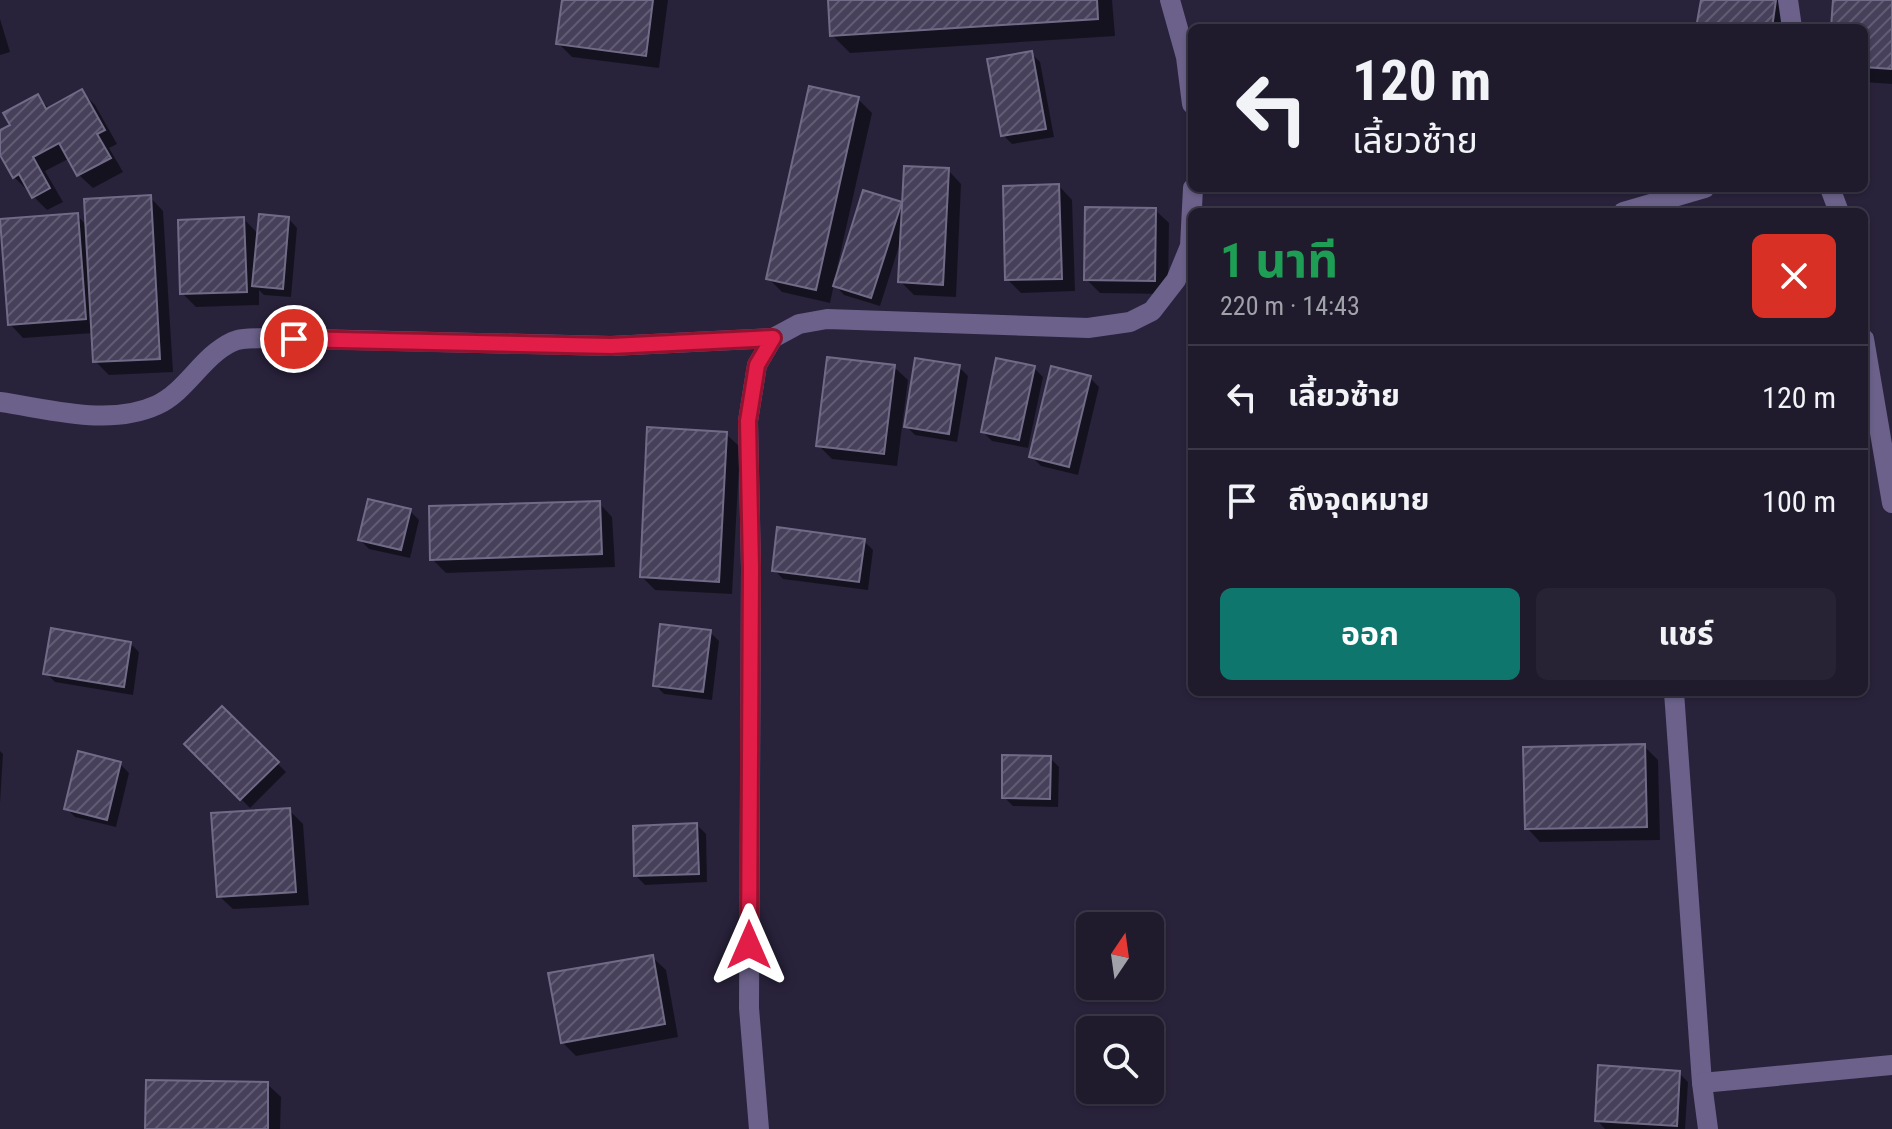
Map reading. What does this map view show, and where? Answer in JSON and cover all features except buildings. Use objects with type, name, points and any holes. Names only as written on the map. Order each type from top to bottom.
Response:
[{"type":"street","points":[[1170,0],[1188,73]]},
{"type":"street","points":[[1788,0],[1791,24]]},
{"type":"street","points":[[1637,208],[1691,192]]},
{"type":"street","points":[[0,402],[94,415],[129,414],[159,404],[212,354],[234,341],[268,338],[611,346],[773,338],[799,324],[827,319],[1088,328],[1130,322],[1152,311],[1176,280],[1188,253]]},
{"type":"street","points":[[759,1129],[749,1008],[751,568],[748,421],[757,365],[773,338]]},
{"type":"street","points":[[1868,362],[1892,503]]},
{"type":"street","points":[[1674,696],[1702,1083],[1708,1129]]},
{"type":"street","points":[[1702,1083],[1892,1065]]},
{"type":"route","points":[[294,339],[611,346],[773,338],[757,365],[748,421],[751,568],[749,945]]}]
